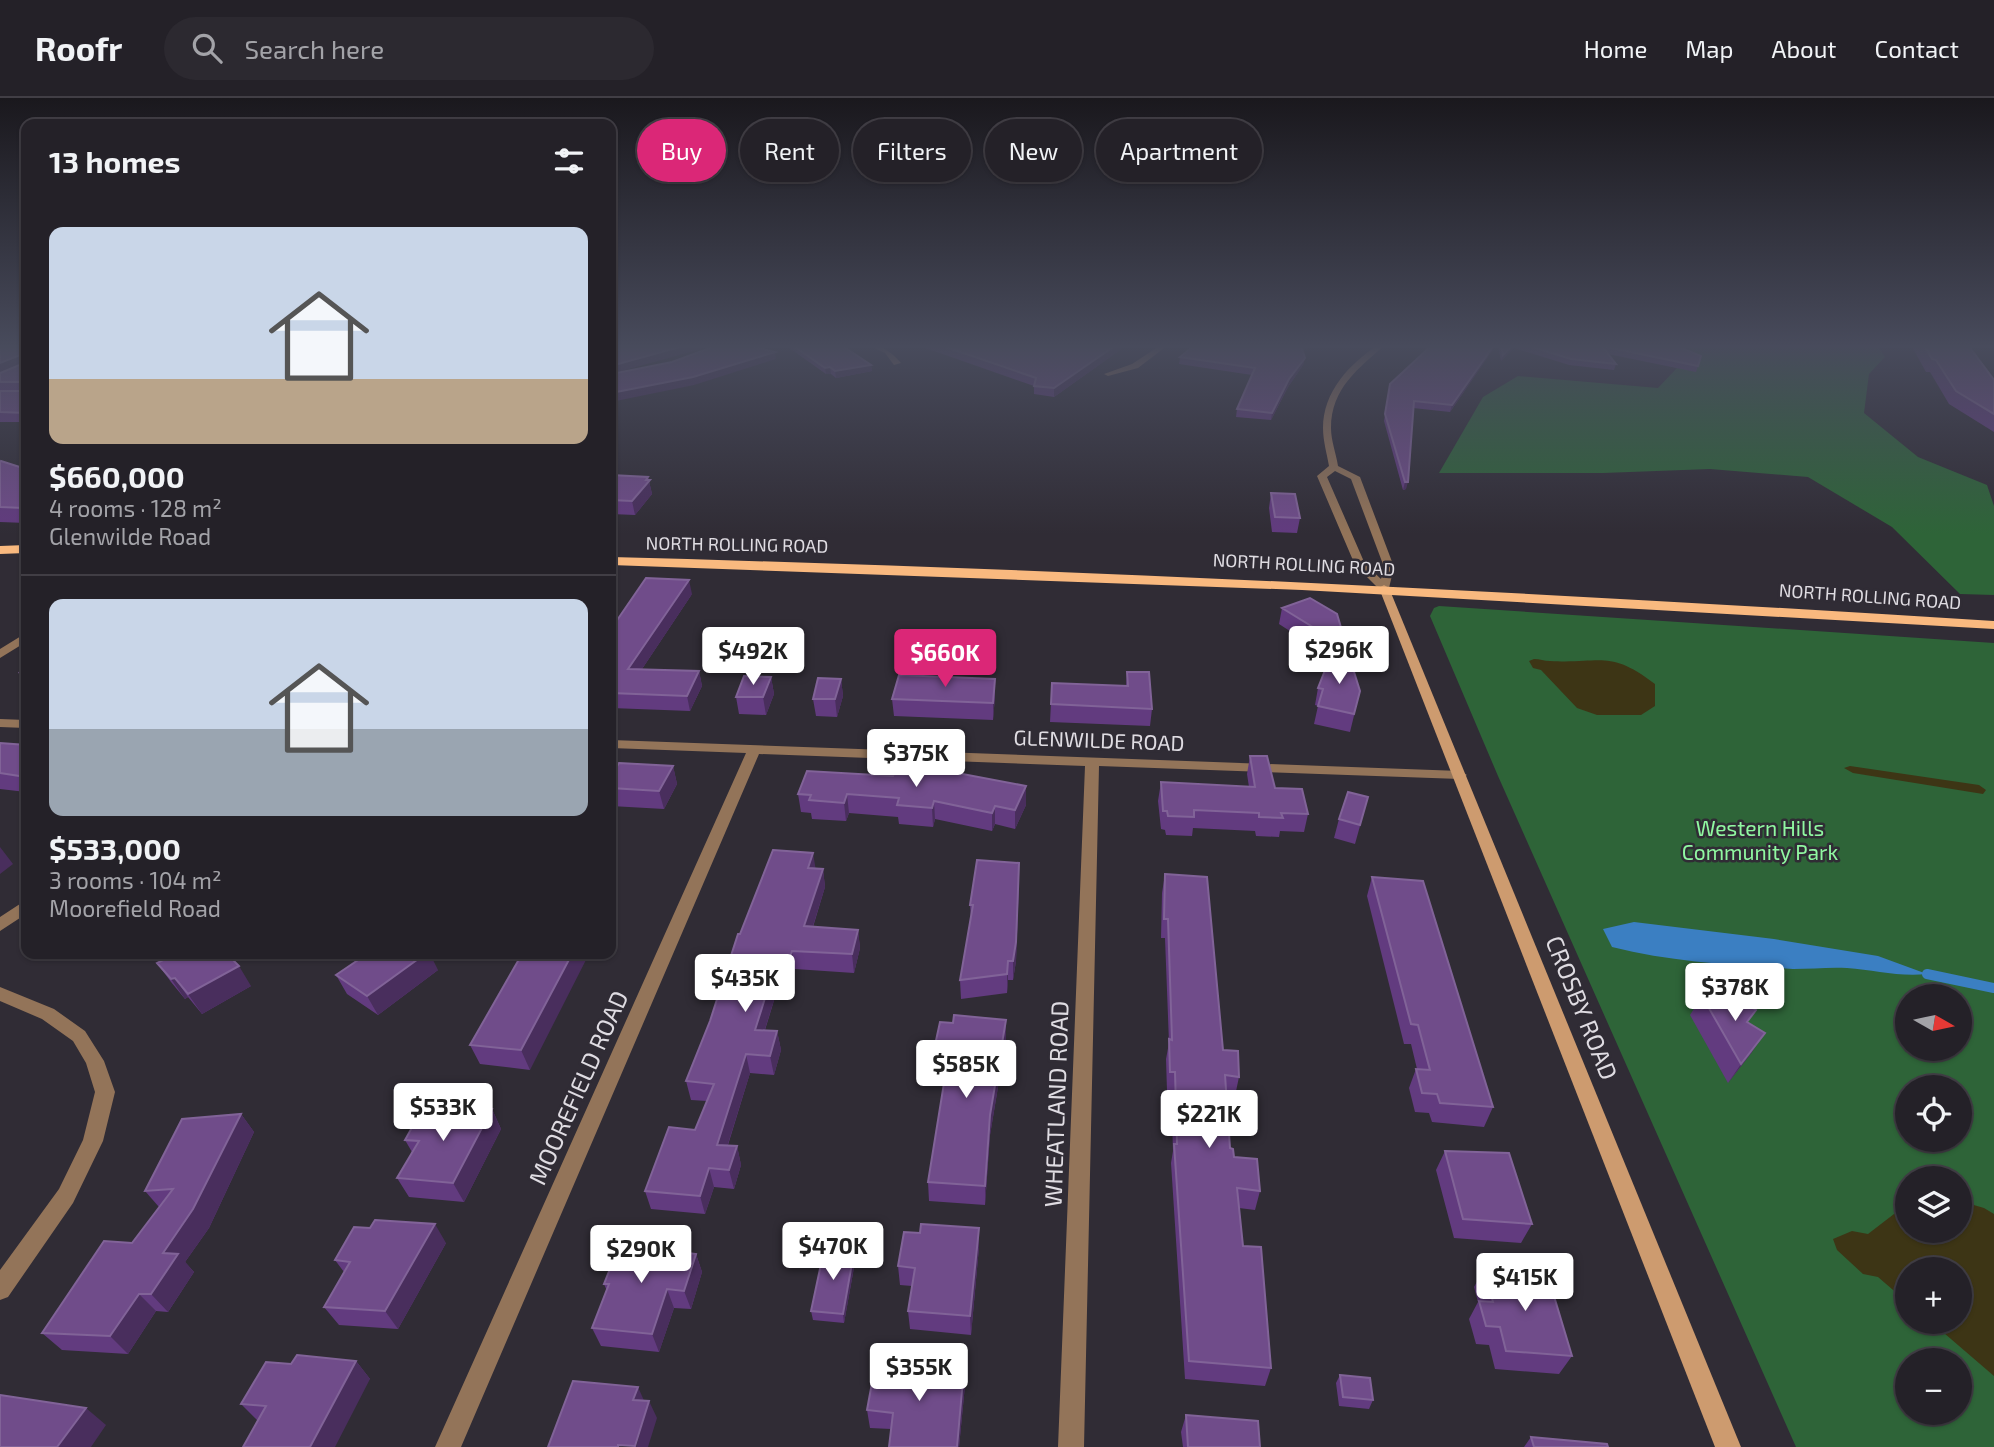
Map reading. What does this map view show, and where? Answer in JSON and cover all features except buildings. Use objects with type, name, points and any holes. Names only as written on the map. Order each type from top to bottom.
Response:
[{"type":"main road","points":[[0,550],[21,549]]},
{"type":"main road","name":"NORTH ROLLING ROAD","points":[[616,561],[907,568],[1384,588],[1994,625]]},
{"type":"main road","name":"CROSBY ROAD","points":[[1384,588],[1728,1447]]},
{"type":"street","name":"CROSBY ROAD","points":[[1330,408],[1327,428],[1334,467]]},
{"type":"street","name":"CROSBY ROAD","points":[[1334,467],[1322,476],[1360,565],[1384,588]]},
{"type":"street","name":"CROSBY ROAD","points":[[1334,467],[1355,477],[1389,567],[1384,588]]},
{"type":"street","points":[[0,654],[21,640]]},
{"type":"street","points":[[0,723],[21,724]]},
{"type":"street","name":"GLENWILDE ROAD","points":[[616,744],[1460,775]]},
{"type":"street","name":"MOOREFIELD ROAD","points":[[448,1447],[754,750]]},
{"type":"street","name":"WHEATLAND ROAD","points":[[1071,1447],[1093,762]]},
{"type":"street","points":[[0,925],[21,910]]},
{"type":"street","points":[[0,994],[48,1014],[79,1036],[95,1061],[105,1092],[93,1141],[66,1196],[0,1289]]},
{"type":"green space","points":[[1477,408],[1865,408],[1864,413],[1918,457],[1987,485],[1994,506],[1994,595],[1960,594],[1892,527],[1808,477],[1710,469],[1603,473],[1439,473]]},
{"type":"green space","name":"Western Hills Community Park","points":[[1439,606],[1994,643],[1994,1447],[1796,1447],[1498,776],[1430,616],[1434,608]]},
{"type":"sand","points":[[1605,660],[1626,666],[1655,684],[1655,706],[1641,715],[1597,715],[1577,708],[1541,670],[1533,668],[1529,661]]},
{"type":"sand","points":[[1850,766],[1979,785],[1986,790],[1983,794],[1853,773],[1844,768]]},
{"type":"sand","points":[[1972,1204],[1994,1214],[1994,1376],[1972,1357],[1972,1348],[1961,1348],[1945,1334],[1972,1334],[1972,1257],[1895,1257],[1895,1292],[1878,1277],[1863,1274],[1837,1250],[1833,1239],[1852,1231],[1868,1234],[1895,1213],[1895,1243],[1972,1243]]},
{"type":"water","points":[[1634,922],[1774,939],[1878,956],[1927,974],[1724,964],[1657,956],[1612,947],[1603,929]]},
{"type":"waterway","points":[[1927,974],[1994,988]]}]
